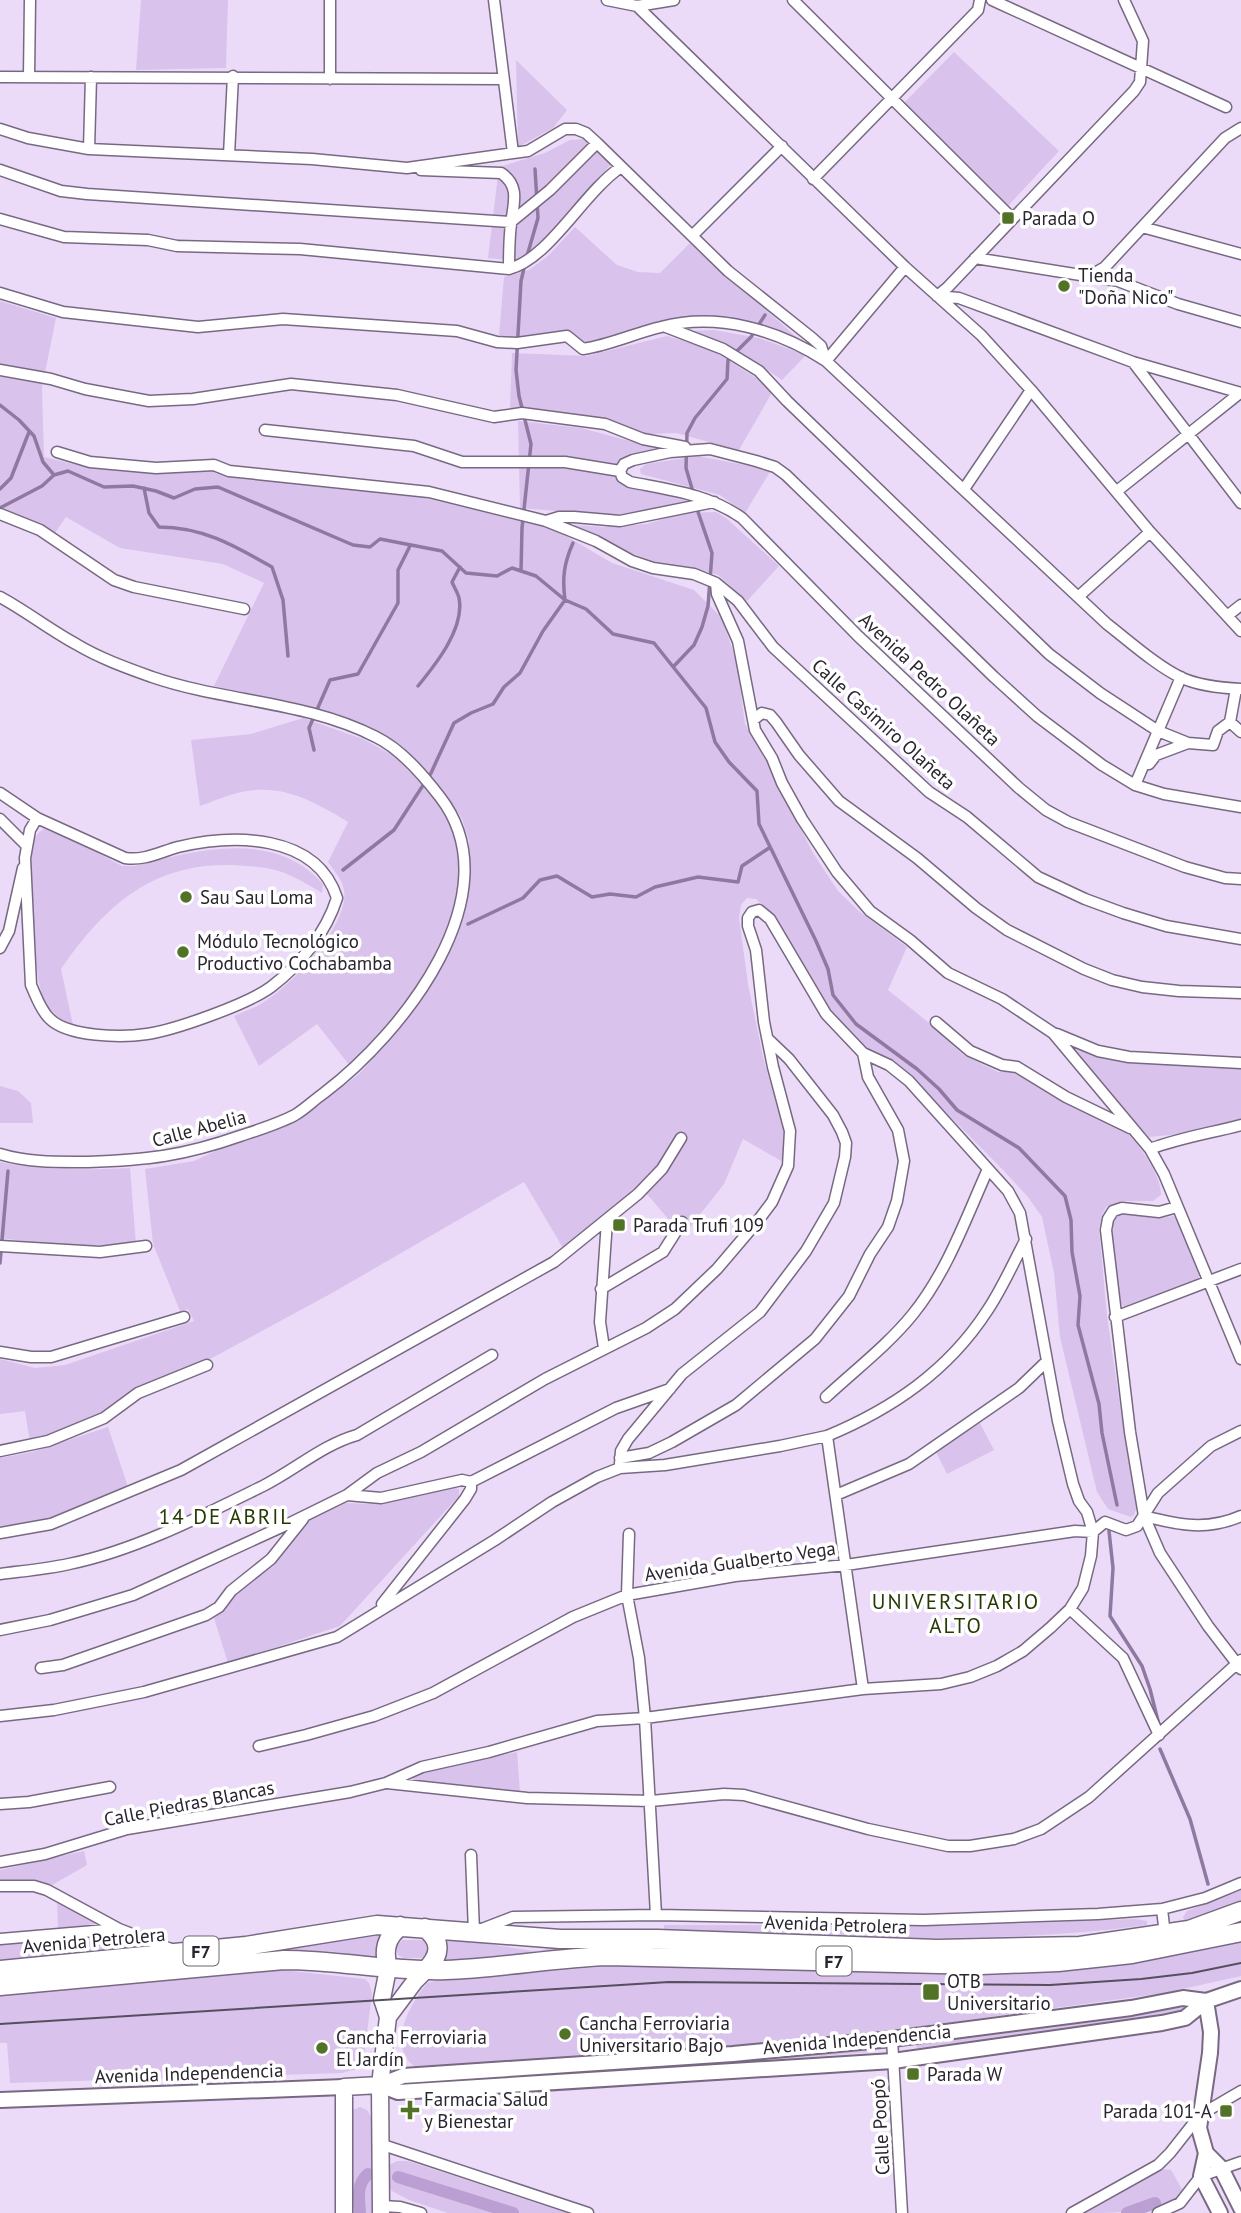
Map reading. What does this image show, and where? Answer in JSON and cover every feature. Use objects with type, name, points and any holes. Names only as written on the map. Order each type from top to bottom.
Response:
[{"type":"highway","name":"Avenida Petrolera","points":[[425,1928],[560,1939],[679,1940],[937,1949],[1080,1946],[1189,1930],[1241,1911]]},
{"type":"highway","name":"Avenida Petrolera","points":[[0,1970],[246,1946],[377,1925],[400,1926]]},
{"type":"highway","name":"F7","points":[[400,1926],[425,1928]]},
{"type":"highway","points":[[388,1969],[385,1959],[387,1940],[400,1926]]},
{"type":"highway","points":[[425,1928],[433,1934],[439,1949],[437,1957],[426,1970]]},
{"type":"highway","name":"Avenida Petrolera","points":[[426,1970],[608,1956],[981,1965],[1058,1962],[1132,1954],[1241,1932]]},
{"type":"highway","name":"Avenida Petrolera","points":[[0,1986],[285,1961],[311,1960],[388,1969]]},
{"type":"highway","name":"F7","points":[[388,1969],[426,1970]]},
{"type":"main road","points":[[381,2209],[380,2085],[388,2017],[382,1999],[388,1969]]},
{"type":"main road","points":[[388,2017],[426,1970]]},
{"type":"main road","name":"Avenida Independencia","points":[[380,2085],[398,2092],[893,2061],[1162,2023],[1185,2018],[1206,2001],[1241,1989]]},
{"type":"main road","name":"Avenida Independencia","points":[[0,2100],[380,2085],[404,2077],[688,2059],[892,2039],[1131,2008],[1183,1998],[1206,2001]]},
{"type":"main road","points":[[1206,2001],[1211,2032],[1199,2115],[1199,2128],[1206,2153],[1201,2176],[1220,2213]]},
{"type":"main road","points":[[344,2087],[344,2213]]},
{"type":"main road","points":[[1206,2153],[1221,2168],[1241,2208]]},
{"type":"street","points":[[29,77],[30,0]]},
{"type":"street","points":[[330,0],[330,79]]},
{"type":"street","points":[[494,0],[513,153]]},
{"type":"street","points":[[607,0],[637,6],[674,0]]},
{"type":"street","points":[[793,0],[1012,218]]},
{"type":"street","points":[[813,179],[978,10],[981,0]]},
{"type":"street","points":[[992,0],[1226,107]]},
{"type":"street","points":[[937,296],[1140,82],[1143,41],[1124,0]]},
{"type":"street","points":[[637,6],[905,267],[981,335],[1031,390],[1150,532],[1241,631]]},
{"type":"street","points":[[229,155],[233,76]]},
{"type":"street","points":[[0,77],[503,79]]},
{"type":"street","points":[[89,149],[90,77]]},
{"type":"street","points":[[1078,277],[1093,274],[1105,267],[1225,138],[1241,128]]},
{"type":"street","points":[[0,129],[28,138],[89,149],[312,159],[439,172],[501,173],[509,178],[514,190],[509,269]]},
{"type":"street","points":[[407,168],[528,151],[565,129],[586,133],[729,271],[821,346],[826,361]]},
{"type":"street","points":[[0,170],[61,191],[87,194],[511,222],[550,190],[597,143]]},
{"type":"street","points":[[693,235],[782,146]]},
{"type":"street","points":[[0,219],[64,237],[148,240],[177,246],[300,249],[509,269],[525,263],[551,240],[596,188],[621,167]]},
{"type":"street","points":[[1142,227],[1241,254]]},
{"type":"street","points":[[975,258],[1078,277],[1118,281],[1178,304],[1241,322]]},
{"type":"street","points":[[826,361],[905,267]]},
{"type":"street","points":[[0,293],[63,312],[198,327],[283,319],[457,331],[497,342],[517,343],[566,336],[583,349],[663,326],[705,321],[732,323],[762,331],[826,361],[1107,624],[1181,677],[1203,685],[1238,689],[1230,722],[1218,731],[1213,745],[1188,743],[1158,731],[1100,693],[1049,654],[787,401],[759,370],[723,349],[663,326]]},
{"type":"street","points":[[937,296],[959,298],[1133,362],[1241,393]]},
{"type":"street","points":[[1133,362],[1241,503]]},
{"type":"street","points":[[0,370],[149,401],[193,399],[291,384],[384,394],[494,417],[522,413],[606,424],[643,439],[695,449]]},
{"type":"street","points":[[964,489],[1031,390]]},
{"type":"street","points":[[1117,491],[1241,393]]},
{"type":"street","name":"Avenida Pedro Olañeta","points":[[265,430],[414,446],[462,462],[565,462],[620,471],[622,477],[630,482],[697,495],[724,505],[742,518],[858,636],[1018,788],[1046,810],[1068,822],[1185,867],[1225,878],[1241,878]]},
{"type":"street","points":[[620,471],[624,464],[633,460],[695,449],[710,449],[775,467],[1037,716],[1102,765],[1135,785],[1164,794],[1241,807]]},
{"type":"street","points":[[57,452],[90,461],[156,468],[214,465],[229,471],[429,492],[546,521],[643,565],[694,574],[716,583],[717,594],[738,641],[755,730],[802,818],[837,872],[870,911],[911,940],[948,973],[1002,999],[1053,1033],[1098,1051],[1129,1056],[1241,1063]]},
{"type":"street","points":[[546,521],[559,517],[620,521],[714,502]]},
{"type":"street","points":[[0,514],[40,530],[114,579],[134,587],[244,608]]},
{"type":"street","points":[[1078,597],[1150,532]]},
{"type":"street","name":"Calle Casimiro Olañeta","points":[[716,583],[738,601],[773,647],[929,792],[967,817],[1038,877],[1123,913],[1166,926],[1241,939]]},
{"type":"street","name":"Calle Abelia","points":[[0,597],[77,645],[149,676],[180,686],[303,711],[377,737],[403,756],[439,796],[456,821],[464,868],[461,901],[453,931],[420,993],[386,1036],[349,1074],[296,1114],[180,1155],[130,1161],[45,1163],[0,1154]]},
{"type":"street","points":[[1227,616],[1241,605]]},
{"type":"street","points":[[1135,785],[1181,677]]},
{"type":"street","points":[[753,720],[762,713],[770,715],[839,800],[1007,930],[1084,969],[1112,980],[1179,991],[1241,993]]},
{"type":"street","points":[[1230,722],[1241,732]]},
{"type":"street","points":[[1135,785],[1156,755],[1188,743]]},
{"type":"street","points":[[0,793],[37,818],[125,858],[137,860],[178,847],[232,840],[266,841],[285,846],[306,857],[325,872],[333,884],[337,898],[320,935],[298,961],[270,987],[248,1001],[149,1034],[119,1037],[63,1027],[49,1018],[38,1002],[31,985],[29,969],[25,844],[37,818]]},
{"type":"street","points":[[0,819],[25,844]]},
{"type":"street","points":[[0,948],[9,930],[25,858]]},
{"type":"street","points":[[0,1630],[133,1595],[306,1515],[346,1495],[377,1474],[421,1452],[545,1379],[646,1328],[675,1309],[737,1247],[772,1202],[782,1184],[789,1158],[790,1131],[768,1039],[756,950],[748,926],[748,918],[752,912],[759,910],[769,919],[826,1014],[863,1052],[888,1065],[909,1081],[1008,1191],[1020,1213],[1058,1421],[1073,1484],[1079,1502],[1087,1512],[1093,1532],[1091,1556],[1083,1588],[1070,1609],[1023,1651],[997,1667],[970,1677],[941,1684],[863,1689],[646,1718],[597,1721],[489,1752],[422,1766],[386,1783]]},
{"type":"street","points":[[936,1022],[970,1051],[1002,1065],[1017,1067],[1066,1097],[1134,1130]]},
{"type":"street","points":[[1053,1033],[1150,1149],[1164,1174],[1241,1359]]},
{"type":"street","points":[[620,1463],[628,1439],[682,1374],[760,1312],[806,1251],[834,1203],[845,1157],[846,1143],[842,1132],[833,1115],[789,1059],[768,1039]]},
{"type":"street","points":[[0,1716],[54,1710],[144,1692],[337,1637],[552,1502],[620,1463],[672,1442],[736,1405],[815,1339],[849,1296],[870,1254],[888,1227],[897,1201],[904,1161],[898,1130],[868,1077],[863,1052]]},
{"type":"street","points":[[1150,1149],[1241,1125]]},
{"type":"street","points":[[0,1533],[51,1524],[181,1470],[554,1262],[607,1221],[662,1169],[681,1138]]},
{"type":"street","points":[[826,1397],[888,1341],[913,1314],[950,1254],[988,1169]]},
{"type":"street","points":[[386,1783],[527,1798],[651,1801],[724,1794],[744,1795],[868,1829],[948,1846],[995,1844],[1041,1829],[1089,1797],[1239,1665],[1160,1553],[1144,1516],[1130,1432],[1106,1230],[1108,1219],[1113,1211],[1122,1208],[1158,1212],[1177,1207]]},
{"type":"street","points":[[604,1348],[600,1322],[607,1221]]},
{"type":"street","points":[[601,1289],[663,1252],[682,1222]]},
{"type":"street","points":[[620,1463],[665,1465],[780,1446],[827,1436],[863,1421],[888,1407],[922,1382],[963,1344],[988,1310],[1026,1239]]},
{"type":"street","points":[[0,1246],[100,1252],[146,1246]]},
{"type":"street","points":[[1115,1317],[1241,1269]]},
{"type":"street","points":[[0,1352],[51,1357],[184,1317]]},
{"type":"street","points":[[0,1574],[95,1558],[195,1519],[267,1484],[341,1440],[357,1435],[492,1355]]},
{"type":"street","points":[[836,1495],[909,1464],[1019,1388],[1047,1361]]},
{"type":"street","points":[[0,1451],[48,1441],[104,1418],[138,1392],[207,1365]]},
{"type":"street","points":[[346,1495],[381,1498],[462,1480],[471,1482],[616,1408],[671,1388]]},
{"type":"street","points":[[1144,1516],[1158,1493],[1211,1446],[1241,1431]]},
{"type":"street","points":[[827,1436],[863,1689]]},
{"type":"street","points":[[376,1611],[465,1499],[471,1489],[471,1482]]},
{"type":"street","points":[[41,1668],[64,1665],[206,1615],[219,1607],[231,1591],[271,1559],[306,1515]]},
{"type":"street","points":[[1144,1516],[1200,1527],[1217,1525],[1241,1516]]},
{"type":"street","name":"Avenida Gualberto Vega","points":[[259,1746],[374,1716],[433,1693],[573,1618],[627,1595],[734,1576],[846,1565],[1075,1531],[1093,1532],[1105,1521],[1126,1530],[1137,1526],[1144,1516]]},
{"type":"street","points":[[629,1534],[627,1595],[639,1658],[646,1718],[656,1915]]},
{"type":"street","points":[[1070,1609],[1124,1658],[1159,1735]]},
{"type":"street","name":"Calle Piedras Blancas","points":[[0,1862],[45,1854],[127,1829],[350,1792],[386,1783]]},
{"type":"street","points":[[0,1804],[29,1802],[110,1787]]},
{"type":"street","points":[[471,1855],[474,1933],[513,1917],[656,1915],[924,1920],[1074,1915],[1162,1909],[1205,1898],[1241,1883]]},
{"type":"street","points":[[0,1886],[34,1886],[47,1890],[119,1929],[180,1953]]},
{"type":"street","points":[[1162,1909],[1165,1935]]},
{"type":"street","points":[[0,1939],[119,1929]]},
{"type":"street","name":"Calle Poopó","points":[[892,2039],[902,2213]]},
{"type":"street","points":[[1072,2213],[1158,2165],[1170,2154],[1199,2115],[1241,2091]]},
{"type":"street","points":[[380,2144],[588,2213]]},
{"type":"street","points":[[1158,2213],[1182,2201],[1201,2176],[1241,2162]]},
{"type":"street","points":[[381,2209],[400,2207],[421,2213]]},
{"type":"shaded area","points":[[141,0],[228,0],[226,68],[136,70]]},
{"type":"shaded area","points":[[954,52],[1059,151],[1007,207],[904,103]]},
{"type":"shaded area","points":[[516,60],[567,110],[553,128],[518,147]]},
{"type":"shaded area","points":[[584,139],[611,164],[551,237],[519,261],[488,258],[499,167],[545,153],[570,140]]},
{"type":"shaded area","points":[[575,227],[617,265],[638,272],[660,273],[691,242],[805,345],[753,323],[727,316],[696,316],[578,345],[499,335],[504,277],[529,270],[548,256]]},
{"type":"shaded area","points":[[0,301],[56,318],[42,387],[44,457],[90,468],[135,466],[203,469],[412,495],[556,530],[612,563],[694,590],[722,618],[737,663],[745,724],[813,853],[838,891],[860,912],[907,947],[888,990],[933,1026],[963,1055],[998,1072],[1013,1072],[1054,1096],[1124,1130],[1142,1151],[1158,1179],[1161,1195],[1153,1201],[1123,1201],[1106,1207],[1099,1229],[1107,1316],[1124,1433],[1138,1504],[1134,1515],[1131,1517],[1108,1509],[1097,1492],[1060,1337],[1054,1273],[1042,1217],[1004,1171],[912,1078],[861,1045],[821,1003],[770,913],[756,899],[747,898],[741,905],[739,918],[748,984],[763,1057],[787,1144],[783,1162],[743,1139],[724,1184],[683,1236],[640,1186],[563,1248],[524,1182],[332,1293],[212,1358],[137,1389],[94,1418],[30,1442],[25,1411],[0,1414],[0,1359],[35,1368],[65,1365],[194,1321],[188,1309],[180,1311],[153,1244],[145,1169],[194,1161],[226,1146],[298,1121],[359,1074],[396,1033],[449,952],[460,924],[469,873],[469,841],[462,819],[450,801],[409,754],[381,734],[324,712],[214,686],[264,583],[223,564],[120,548],[66,517],[55,533],[45,527],[40,537],[0,521]]},
{"type":"shaded area","points":[[714,330],[759,338],[806,355],[782,380],[737,352],[688,331]]},
{"type":"shaded area","points":[[667,336],[710,349],[774,389],[739,450],[676,433],[649,434],[593,418],[510,409],[512,353],[587,356]]},
{"type":"shaded area","points":[[518,421],[581,428],[630,441],[675,446],[626,457],[620,465],[620,482],[689,501],[630,514],[606,515],[520,508]]},
{"type":"shaded area","points":[[698,456],[771,470],[745,513],[720,495],[641,474],[640,469],[646,464]]},
{"type":"shaded area","points":[[716,512],[779,566],[747,601],[718,575],[692,567],[653,561],[607,544],[572,525],[605,527],[647,524],[682,513]]},
{"type":"shaded area","points":[[303,718],[363,739],[394,756],[430,793],[452,827],[459,861],[456,909],[444,942],[421,982],[386,1029],[350,1066],[317,1024],[259,1066],[234,1016],[261,1004],[289,983],[316,953],[338,920],[344,890],[328,862],[348,822],[313,802],[275,791],[241,792],[200,806],[191,740],[251,734]]},
{"type":"shaded area","points":[[44,829],[78,842],[122,866],[135,866],[209,850],[258,850],[282,856],[303,867],[323,884],[322,893],[283,872],[231,865],[202,866],[153,881],[132,893],[94,926],[61,969],[73,1025],[59,1018],[46,1002],[36,965],[31,895],[32,854],[34,841]]},
{"type":"shaded area","points":[[1073,1045],[1115,1058],[1144,1063],[1241,1069],[1241,1119],[1191,1133],[1149,1137],[1073,1051]]},
{"type":"shaded area","points":[[0,1086],[18,1091],[31,1103],[33,1123],[0,1123]]},
{"type":"shaded area","points":[[0,1162],[49,1168],[130,1168],[136,1245],[53,1245],[0,1238]]},
{"type":"shaded area","points":[[1127,1213],[1161,1218],[1174,1216],[1179,1221],[1200,1274],[1198,1279],[1125,1308],[1121,1304],[1113,1248],[1113,1227],[1116,1217]]},
{"type":"shaded area","points":[[980,1423],[994,1450],[947,1474],[935,1450]]},
{"type":"shaded area","points":[[108,1427],[129,1490],[49,1520],[0,1528],[0,1458],[32,1452]]},
{"type":"shaded area","points":[[459,1489],[459,1496],[340,1626],[228,1663],[214,1618],[303,1524],[346,1503],[370,1504]]},
{"type":"shaded area","points":[[517,1752],[520,1792],[413,1780],[413,1775]]},
{"type":"shaded area","points":[[84,1851],[87,1865],[52,1885],[0,1882],[0,1870]]},
{"type":"shaded area","points":[[1241,1890],[1241,1904],[1192,1922],[1185,1922],[1183,1917],[1187,1911]]},
{"type":"shaded area","points":[[57,1901],[97,1924],[58,1928]]},
{"type":"shaded area","points":[[1135,1919],[1147,1921],[1147,1925],[1087,1932],[966,1938],[664,1932],[664,1925],[945,1926]]},
{"type":"shaded area","points":[[381,1932],[379,1959],[304,1950],[0,1975]]},
{"type":"shaded area","points":[[117,1935],[143,1946],[0,1962],[0,1943]]},
{"type":"shaded area","points":[[452,1938],[533,1951],[559,1944],[780,1951],[442,1963],[446,1940]]},
{"type":"shaded area","points":[[402,1940],[424,1940],[432,1947],[426,1958],[404,1958],[398,1955],[396,1948]]},
{"type":"shaded area","points":[[1241,1940],[1241,1976],[1164,1993],[893,2030],[761,2045],[485,2064],[414,2066],[402,2047],[408,2013],[427,1983],[435,1981],[611,1966],[733,1969],[766,1965],[1146,1959]]},
{"type":"shaded area","points":[[282,1970],[365,1979],[369,1983],[372,1993],[364,2057],[357,2069],[342,2073],[10,2083],[7,2043],[0,2043],[0,1993]]},
{"type":"shaded area","points":[[1179,2007],[1185,2009],[1131,2021],[917,2048],[916,2044],[1130,2016]]},
{"type":"shaded area","points":[[869,2047],[870,2052],[730,2064]]},
{"type":"shaded area","points":[[360,2107],[367,2110],[371,2117],[376,2213],[349,2213],[350,2116],[353,2110]]},
{"type":"shaded area","points":[[408,2161],[567,2213],[448,2213],[409,2200],[392,2191],[388,2186],[388,2170],[391,2164]]},
{"type":"shaded area","points":[[1164,2169],[1171,2170],[1182,2189],[1181,2195],[1171,2201],[1134,2211],[1081,2213]]},
{"type":"waterway","points":[[527,256],[538,218],[535,169]]},
{"type":"waterway","points":[[521,571],[522,528],[531,444],[519,396],[516,370],[521,281],[525,264]]},
{"type":"waterway","points":[[693,492],[686,468],[687,433],[695,418],[727,379],[728,360],[751,337],[765,315]]},
{"type":"waterway","points":[[0,405],[34,436],[43,462],[54,475]]},
{"type":"waterway","points":[[0,489],[11,478],[29,432]]},
{"type":"waterway","points":[[0,508],[42,486],[54,475],[68,471],[104,487],[133,486],[174,498],[195,489],[218,487],[353,545],[370,547],[380,539],[442,551],[466,573],[497,576],[512,568],[536,576],[565,600],[586,609],[613,634],[654,643],[706,708],[715,742],[729,762],[757,791],[759,824],[816,941],[828,969],[833,995],[856,1024],[917,1069],[957,1110],[1019,1148],[1065,1196],[1071,1220],[1072,1252],[1080,1296],[1078,1325],[1099,1404],[1102,1433],[1117,1505]]},
{"type":"waterway","points":[[144,488],[149,513],[159,527],[204,534],[232,545],[272,567],[283,600],[288,656]]},
{"type":"waterway","points":[[674,666],[694,645],[708,606],[712,553],[696,506]]},
{"type":"waterway","points":[[343,870],[394,830],[431,773],[454,723],[493,704],[504,687],[520,673],[543,631],[565,600],[565,571],[573,543]]},
{"type":"waterway","points":[[314,750],[309,728],[330,680],[358,674],[398,603],[398,570],[410,546]]},
{"type":"waterway","points":[[418,686],[448,645],[458,621],[459,598],[452,582],[460,567]]},
{"type":"waterway","points":[[468,924],[523,898],[540,880],[557,876],[592,897],[610,894],[636,897],[655,887],[698,877],[738,882],[742,866],[769,848]]},
{"type":"waterway","points":[[0,1263],[8,1171]]},
{"type":"waterway","points":[[1109,1531],[1113,1568],[1110,1616],[1142,1666],[1158,1721]]},
{"type":"waterway","points":[[1160,1749],[1190,1819],[1208,1884]]},
{"type":"waterway","points":[[360,2213],[360,2187],[368,2174]]},
{"type":"waterway","points":[[398,2177],[513,2213]]},
{"type":"waterway","points":[[1127,2213],[1155,2203]]},
{"type":"tram line","points":[[0,2024],[669,1982],[1050,1985],[1141,1979],[1192,1973],[1241,1963]]},
{"type":"place","name":"Parada O","points":[[1008,218]]},
{"type":"place","name":"Tienda \"Doña Nico\"","points":[[1064,286]]},
{"type":"place","name":"Sau Sau Loma","points":[[186,897]]},
{"type":"place","name":"Módulo Tecnológico Productivo Cochabamba","points":[[183,952]]},
{"type":"place","name":"Parada Trufi 109","points":[[619,1225]]},
{"type":"place","name":"OTB Universitario","points":[[931,1992]]},
{"type":"place","name":"Cancha Ferroviaria Universitario Bajo","points":[[565,2034]]},
{"type":"place","name":"Cancha Ferroviaria El Jardín","points":[[322,2048]]},
{"type":"place","name":"Parada W","points":[[913,2074]]},
{"type":"place","name":"Farmacia Salud y Bienestar","points":[[410,2110]]},
{"type":"place","name":"Parada 101-A","points":[[1226,2111]]},
{"type":"district","name":"14 DE ABRIL","points":[[226,1516]]},
{"type":"district","name":"UNIVERSITARIO ALTO","points":[[956,1613]]}]
